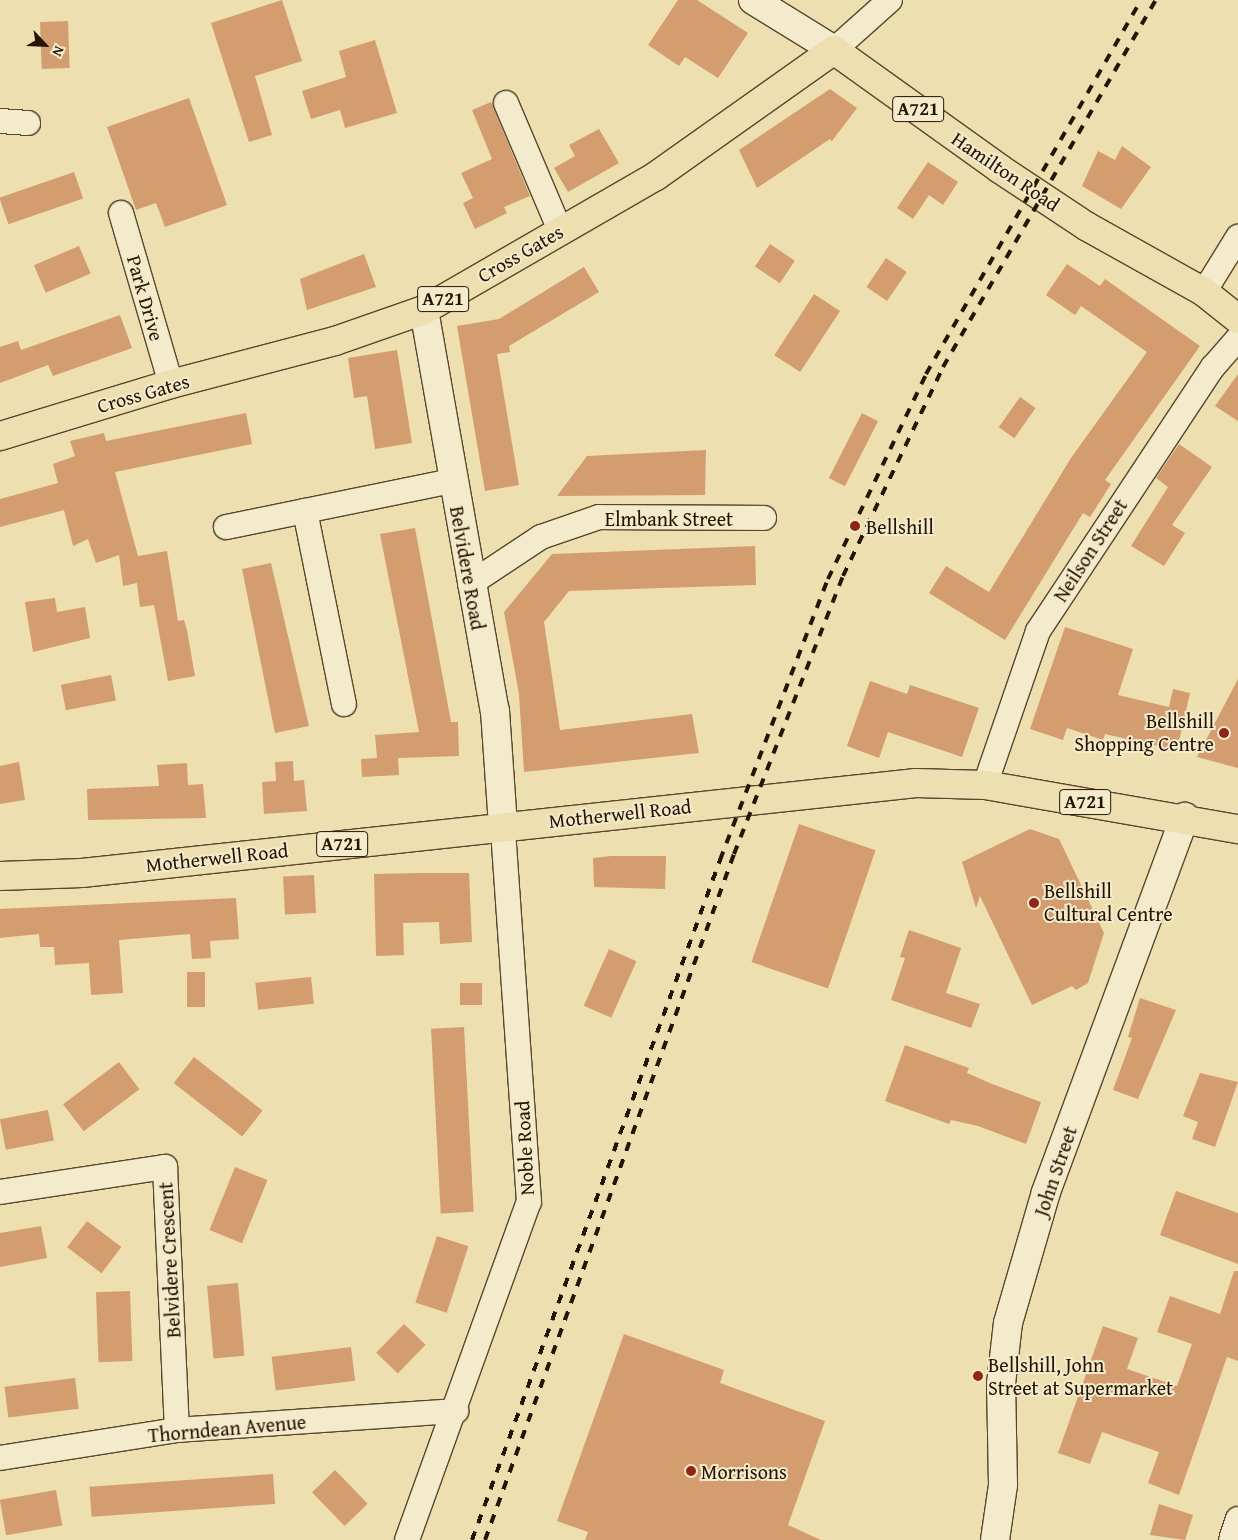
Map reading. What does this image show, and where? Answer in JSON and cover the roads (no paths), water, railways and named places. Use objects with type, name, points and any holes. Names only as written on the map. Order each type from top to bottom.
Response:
[{"type":"main road","name":"Cross Gates","points":[[0,436],[171,384],[335,341],[424,310],[656,176],[834,50]]},
{"type":"main road","name":"Hamilton Road","points":[[834,50],[961,143],[1086,226],[1204,292],[1238,319]]},
{"type":"main road","name":"Motherwell Road","points":[[0,876],[82,873],[840,790],[916,784],[985,785],[1185,817],[1238,829]]},
{"type":"street","name":"Hamilton Road","points":[[753,0],[834,50]]},
{"type":"street","points":[[834,50],[890,0]]},
{"type":"street","points":[[506,103],[560,230]]},
{"type":"street","points":[[0,121],[28,123]]},
{"type":"street","name":"Park Drive","points":[[121,213],[171,384]]},
{"type":"street","points":[[1204,292],[1238,237]]},
{"type":"street","name":"Belvidere Road","points":[[424,310],[470,584],[495,711],[503,826]]},
{"type":"street","name":"Neilson Street","points":[[985,785],[1038,631],[1213,367],[1238,338]]},
{"type":"street","points":[[226,526],[453,482]]},
{"type":"street","points":[[305,511],[344,704]]},
{"type":"street","name":"Elmbank Street","points":[[470,584],[541,536],[599,517],[764,518]]},
{"type":"street","name":"John Street","points":[[994,1540],[1003,1485],[1000,1384],[1008,1323],[1046,1192],[1185,817]]},
{"type":"street","name":"Noble Road","points":[[407,1540],[456,1411],[528,1202],[503,826]]},
{"type":"street","name":"Belvidere Crescent","points":[[0,1192],[165,1167],[177,1430]]},
{"type":"street","name":"Thorndean Avenue","points":[[0,1458],[177,1430],[456,1411]]},
{"type":"street","points":[[1231,1540],[1238,1519]]},
{"type":"railway","points":[[472,1540],[720,860],[828,579],[926,374],[1141,0]]},
{"type":"railway","points":[[485,1540],[734,854],[843,576],[943,367],[1156,0]]},
{"type":"place","name":"Bellshill","points":[[855,526]]},
{"type":"place","name":"Bellshill Shopping Centre","points":[[1224,733]]},
{"type":"place","name":"Bellshill Cultural Centre","points":[[1034,903]]},
{"type":"place","name":"Bellshill, John Street at Supermarket","points":[[978,1376]]},
{"type":"place","name":"Morrisons","points":[[691,1471]]}]
